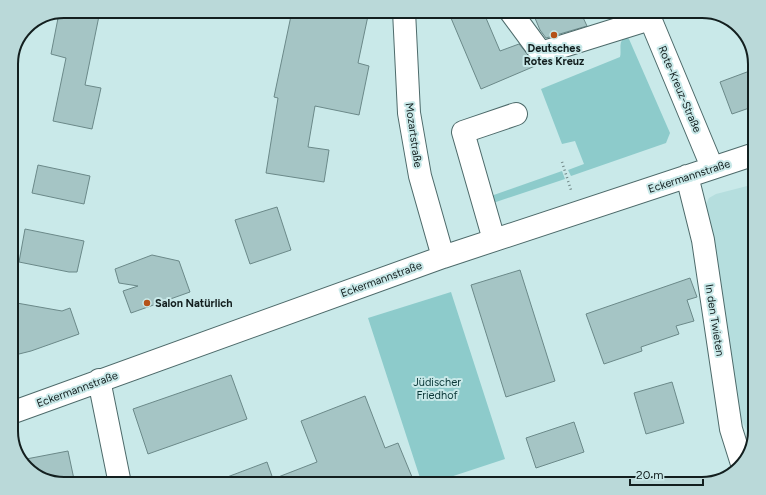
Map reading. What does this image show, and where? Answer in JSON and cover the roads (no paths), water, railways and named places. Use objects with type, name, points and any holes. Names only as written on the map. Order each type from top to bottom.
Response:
[{"type":"street","name":"Mozartstraße","points":[[404,18],[409,113],[420,176],[443,257]]},
{"type":"street","points":[[515,18],[541,53],[640,18]]},
{"type":"street","name":"Rote-Kreuz-Straße","points":[[649,18],[712,167]]},
{"type":"street","points":[[494,240],[463,132],[516,114]]},
{"type":"street","name":"Eckermannstraße","points":[[18,410],[443,257],[748,156]]},
{"type":"street","name":"In den Twieten","points":[[687,176],[703,240],[731,429],[740,457]]},
{"type":"street","points":[[99,380],[119,477]]},
{"type":"place","name":"Deutsches Rotes Kreuz","points":[[554,35]]},
{"type":"place","name":"Salon Natürlich","points":[[147,303]]},
{"type":"park label","name":"Jüdischer Friedhof","points":[[437,388]]}]
